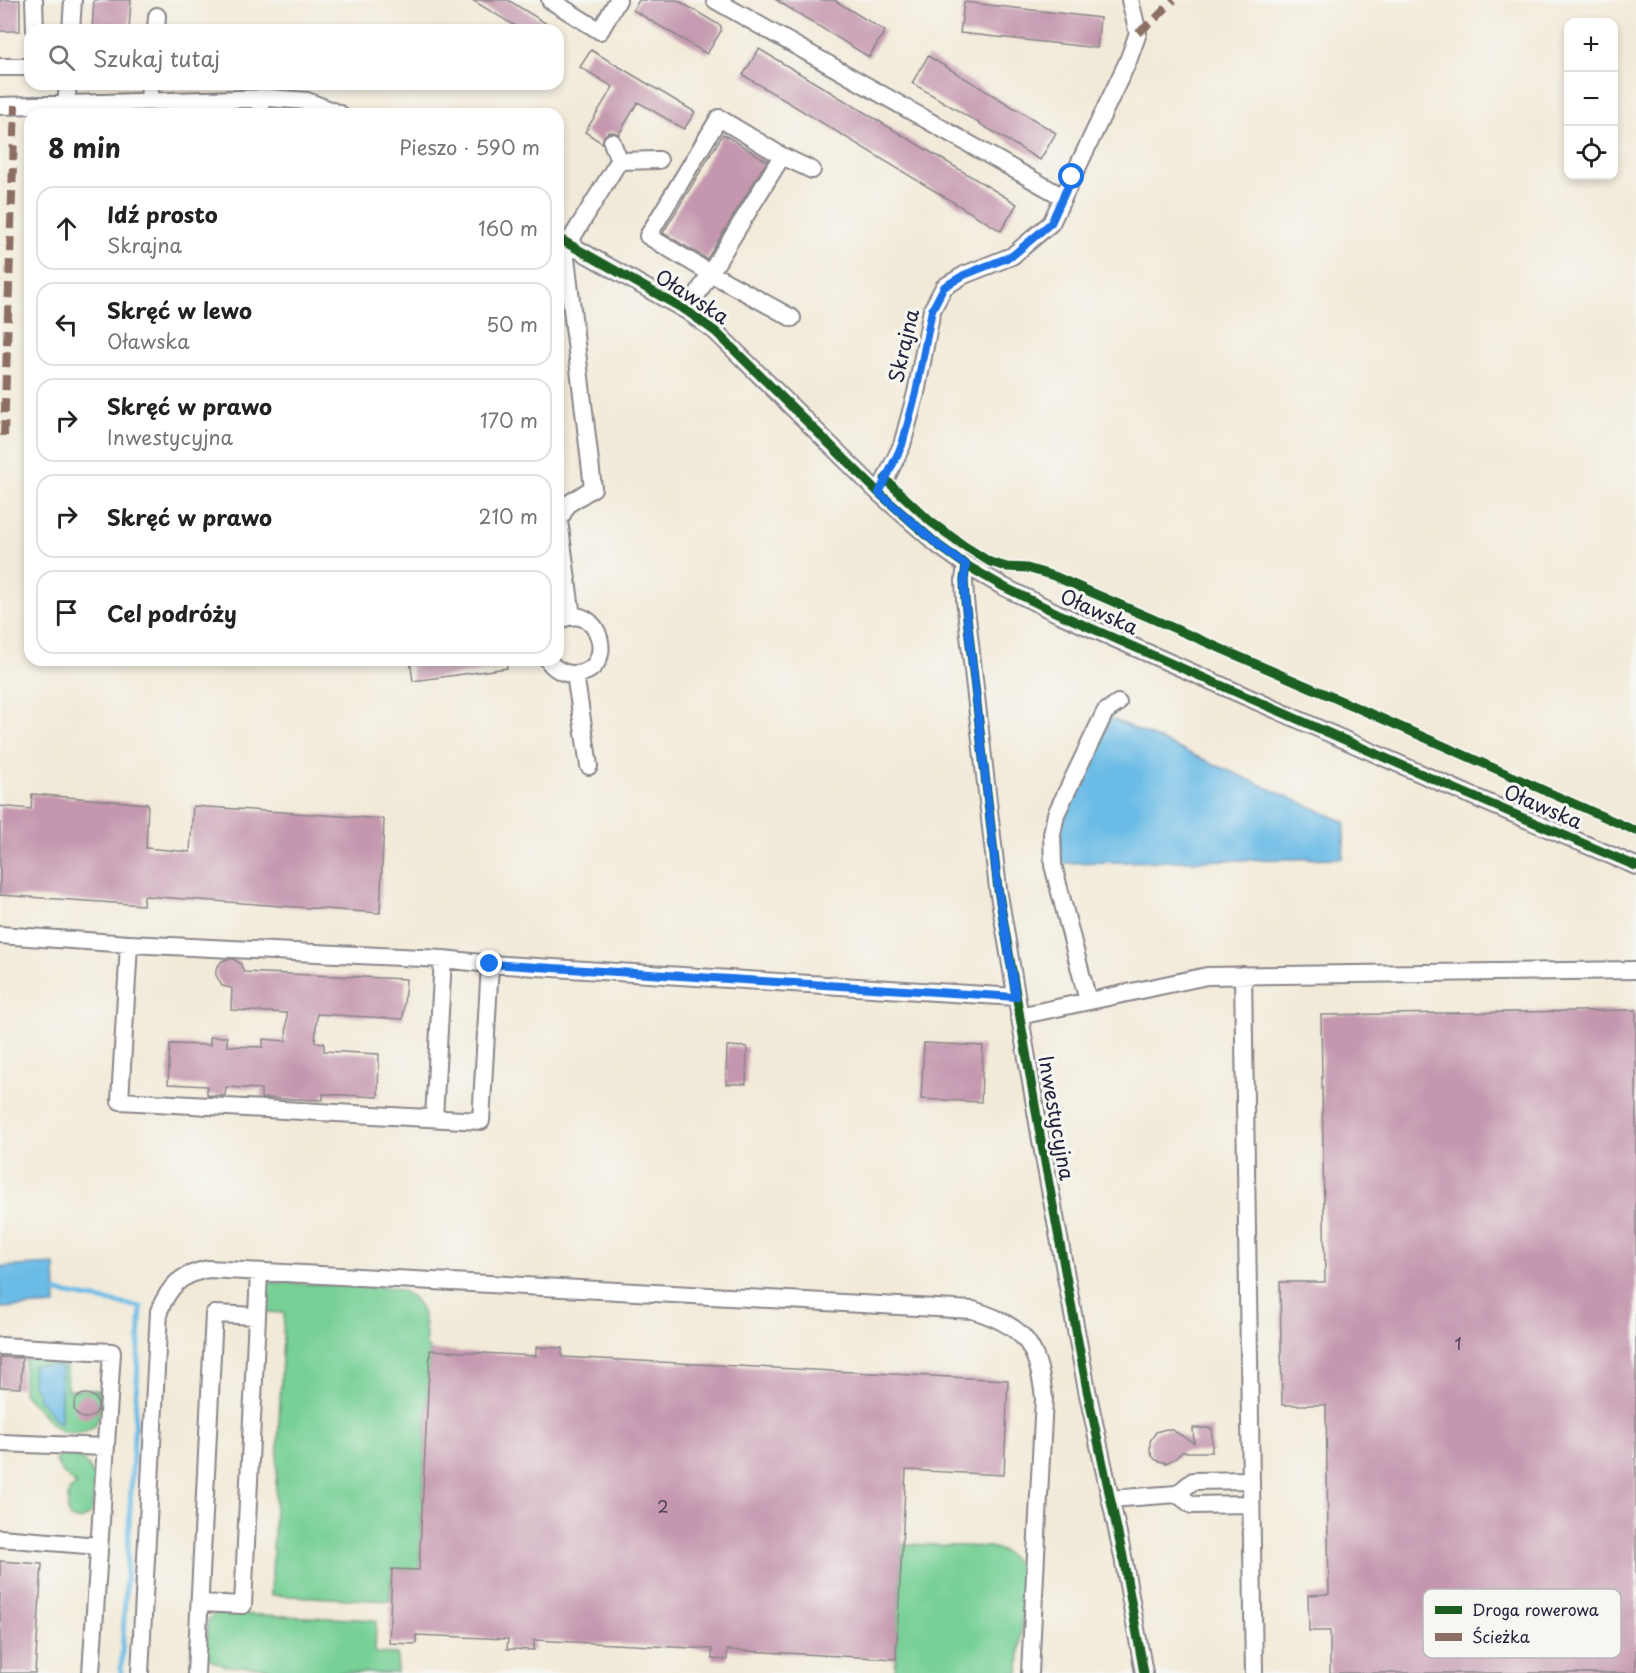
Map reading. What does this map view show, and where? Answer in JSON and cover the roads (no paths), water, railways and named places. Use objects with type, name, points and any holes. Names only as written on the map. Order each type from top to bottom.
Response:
[{"type":"street","points":[[34,0],[35,24]]},
{"type":"street","points":[[71,24],[73,0]]},
{"type":"street","points":[[550,0],[600,31],[618,0]]},
{"type":"street","points":[[715,0],[1063,197]]},
{"type":"street","name":"Skrajna","points":[[879,493],[902,445],[916,393],[932,310],[944,287],[964,275],[1012,256],[1051,223],[1128,61],[1138,33],[1130,0]]},
{"type":"street","points":[[0,67],[24,67]]},
{"type":"street","points":[[62,108],[66,90]]},
{"type":"street","points":[[149,102],[150,90]]},
{"type":"street","points":[[0,106],[62,108],[149,102],[261,106],[307,101],[325,108]]},
{"type":"street","points":[[792,318],[648,236],[719,118],[782,156],[812,170]]},
{"type":"street","points":[[612,142],[619,160]]},
{"type":"street","points":[[687,311],[782,156]]},
{"type":"street","points":[[619,160],[659,160]]},
{"type":"street","points":[[564,240],[619,160]]},
{"type":"street","name":"Oławska","points":[[564,242],[687,311],[716,332],[879,493],[938,545],[966,565],[1057,613],[1636,866]]},
{"type":"street","points":[[564,249],[593,488],[564,502]]},
{"type":"street","name":"Inwestycyjna","points":[[966,565],[965,600],[998,889],[1087,1390],[1144,1673]]},
{"type":"street","points":[[554,666],[566,674],[585,672],[599,658],[602,648],[597,630],[590,622],[582,618],[565,619],[564,602]]},
{"type":"street","points":[[575,674],[590,766]]},
{"type":"street","points":[[1088,1001],[1053,865],[1052,834],[1056,814],[1105,712],[1118,703]]},
{"type":"street","points":[[0,935],[129,944],[443,959],[490,964],[1016,997]]},
{"type":"street","points":[[129,944],[120,1101],[481,1120],[490,964]]},
{"type":"street","points":[[434,1118],[443,959]]},
{"type":"street","points":[[1019,1016],[1207,976],[1636,970]]},
{"type":"street","points":[[1243,975],[1254,1673]]},
{"type":"street","points":[[140,1673],[159,1311],[166,1295],[177,1282],[192,1273],[208,1269],[973,1310],[996,1318],[1017,1330],[1033,1349],[1041,1372],[1044,1398],[1030,1673]]},
{"type":"street","points":[[200,1603],[243,1605],[259,1272]]},
{"type":"street","points":[[196,1673],[214,1314],[257,1316]]},
{"type":"street","points":[[0,1346],[112,1352],[91,1673]]},
{"type":"street","points":[[0,1443],[106,1447]]},
{"type":"street","points":[[1110,1499],[1177,1494],[1193,1481],[1251,1480]]},
{"type":"street","points":[[1177,1494],[1192,1504],[1251,1504]]},
{"type":"street","points":[[0,1538],[99,1546]]},
{"type":"water","points":[[1110,718],[1345,822],[1343,858],[1060,863],[1060,825]]},
{"type":"water","points":[[55,1264],[56,1305],[0,1308],[0,1267]]},
{"type":"water","points":[[33,1365],[61,1366],[61,1422],[59,1423],[38,1398],[37,1390],[32,1384]]},
{"type":"waterway","points":[[56,1292],[141,1307],[121,1673]]}]
